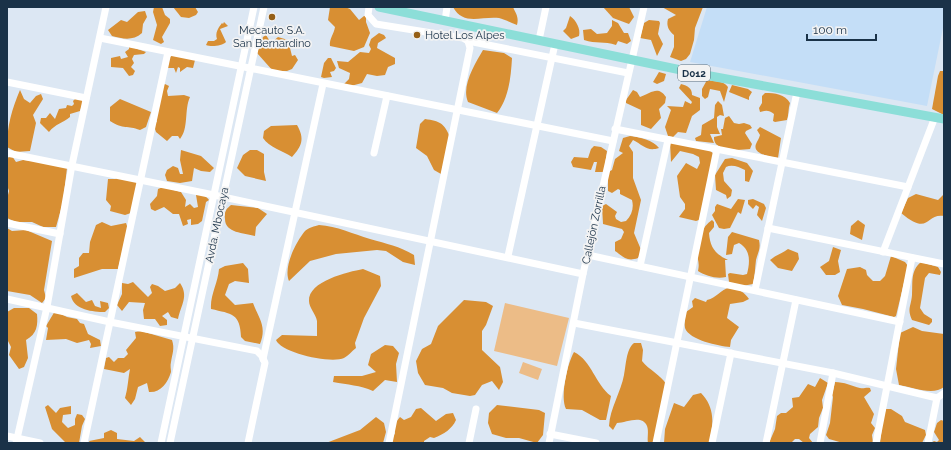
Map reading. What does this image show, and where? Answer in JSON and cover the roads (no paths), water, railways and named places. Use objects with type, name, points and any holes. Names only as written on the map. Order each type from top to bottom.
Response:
[{"type":"main road","name":"D012","points":[[385,8],[555,44],[797,92],[940,118]]},
{"type":"street","points":[[17,440],[48,307],[72,166],[106,7]]},
{"type":"street","points":[[161,443],[254,7]]},
{"type":"street","name":"Avda. Mbocaya","points":[[170,443],[264,7]]},
{"type":"street","points":[[369,7],[368,15],[376,24],[463,38],[468,41],[628,73]]},
{"type":"street","points":[[445,21],[447,7]]},
{"type":"street","points":[[539,40],[546,7]]},
{"type":"street","name":"Callejón Zorrilla","points":[[549,443],[615,129],[644,7]]},
{"type":"street","points":[[100,38],[613,142]]},
{"type":"street","points":[[389,443],[470,48],[468,41]]},
{"type":"street","points":[[508,256],[555,44]]},
{"type":"street","points":[[84,443],[168,52]]},
{"type":"street","points":[[7,82],[86,98]]},
{"type":"street","points":[[263,359],[323,84]]},
{"type":"street","points":[[755,290],[797,92]]},
{"type":"street","points":[[374,153],[387,96]]},
{"type":"street","points":[[883,252],[908,187],[940,118]]},
{"type":"street","points":[[615,129],[908,187]]},
{"type":"street","points":[[640,266],[668,140]]},
{"type":"street","points":[[656,443],[717,149]]},
{"type":"street","points":[[7,153],[214,194],[431,242],[508,256],[584,274]]},
{"type":"street","points":[[7,223],[60,234]]},
{"type":"street","points":[[768,228],[944,264]]},
{"type":"street","points":[[588,255],[900,322]]},
{"type":"street","points":[[876,443],[912,258]]},
{"type":"street","points":[[7,299],[257,352],[265,363],[248,443]]},
{"type":"street","points":[[766,443],[796,300]]},
{"type":"street","points":[[574,323],[731,352],[782,364],[833,373],[937,398]]},
{"type":"street","points":[[712,443],[731,352]]},
{"type":"street","points":[[820,443],[833,373]]},
{"type":"street","points":[[928,443],[937,398],[944,393]]},
{"type":"street","points":[[469,443],[476,409]]},
{"type":"street","points":[[550,434],[596,443]]},
{"type":"street","points":[[7,436],[17,440],[40,443]]},
{"type":"place","name":"Mecauto S.A. San Bernardino","points":[[272,17]]},
{"type":"place","name":"Hotel Los Alpes","points":[[417,35]]}]
